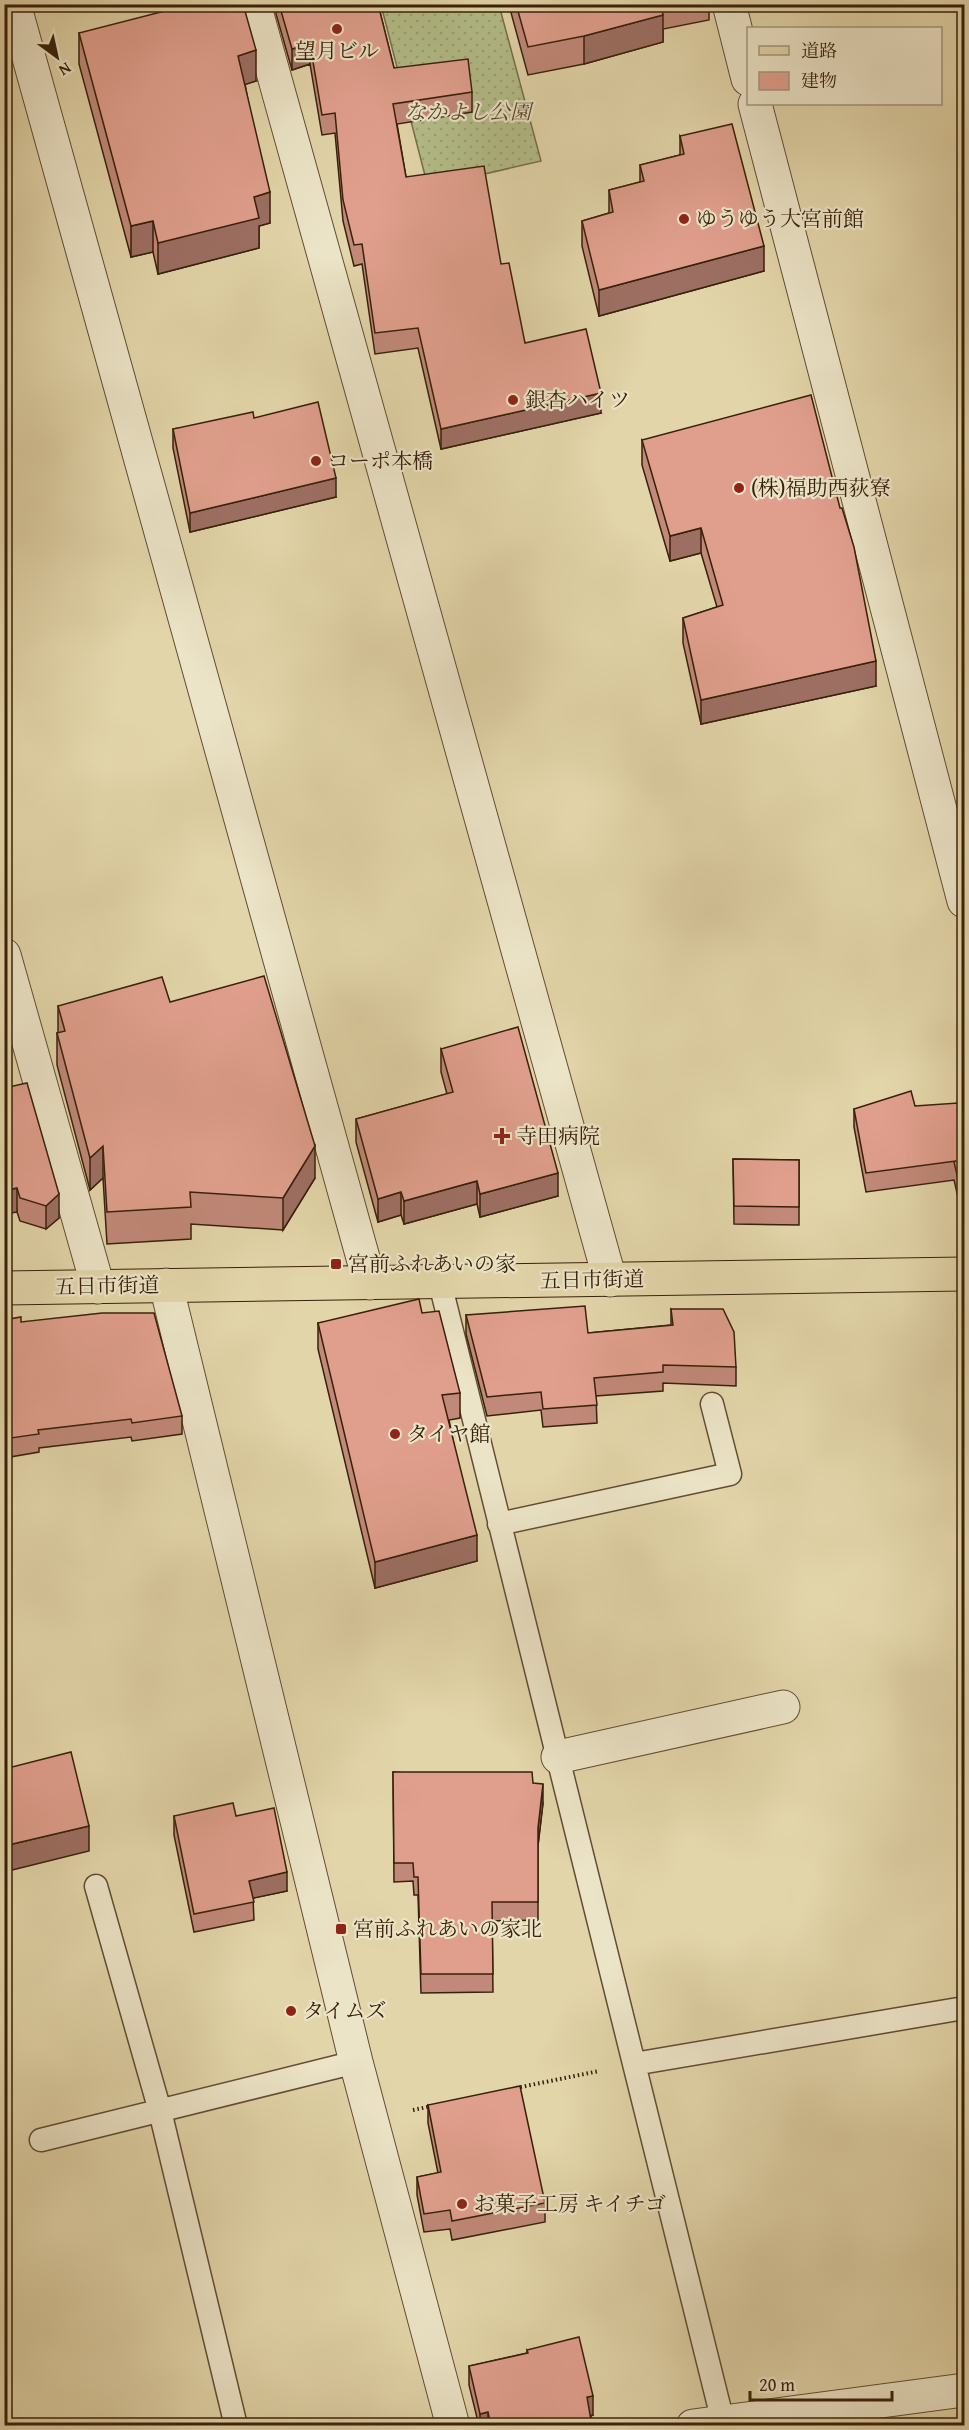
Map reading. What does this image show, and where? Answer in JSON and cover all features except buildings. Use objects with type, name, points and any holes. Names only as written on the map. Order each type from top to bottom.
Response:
[{"type":"main road","name":"五日市街道","points":[[4,1288],[964,1274]]},
{"type":"street","points":[[14,4],[370,1284]]},
{"type":"street","points":[[254,4],[610,1280]]},
{"type":"street","points":[[729,4],[747,75]]},
{"type":"street","points":[[755,105],[964,901]]},
{"type":"street","points":[[4,955],[98,1287]]},
{"type":"street","points":[[166,1285],[356,2062],[453,2426]]},
{"type":"street","points":[[558,1757],[783,1707]]},
{"type":"street","points":[[713,2424],[964,2390]]},
{"type":"lane","points":[[440,1283],[634,2064],[713,2424]]},
{"type":"lane","points":[[500,1524],[730,1474],[712,1404]]},
{"type":"lane","points":[[96,1886],[160,2111],[236,2426]]},
{"type":"lane","points":[[634,2064],[964,2008]]},
{"type":"lane","points":[[41,2140],[356,2062]]},
{"type":"path","points":[[508,2090],[634,2064]]},
{"type":"path","points":[[371,2118],[440,2104]]},
{"type":"green space","name":"なかよし公園","points":[[381,5],[499,5],[541,161],[428,187]]},
{"type":"place","name":"望月ビル","points":[[337,29]]},
{"type":"place","name":"ゆうゆう大宮前館","points":[[684,219]]},
{"type":"place","name":"銀杏ハイツ","points":[[513,400]]},
{"type":"place","name":"コーポ本橋","points":[[316,461]]},
{"type":"place","name":"(株)福助西荻寮","points":[[739,488]]},
{"type":"place","name":"寺田病院","points":[[502,1136]]},
{"type":"place","name":"宮前ふれあいの家","points":[[336,1264]]},
{"type":"place","name":"タイヤ館","points":[[395,1434]]},
{"type":"place","name":"宮前ふれあいの家北","points":[[341,1929]]},
{"type":"place","name":"タイムズ","points":[[291,2011]]},
{"type":"place","name":"お菓子工房 キイチゴ","points":[[462,2204]]}]
